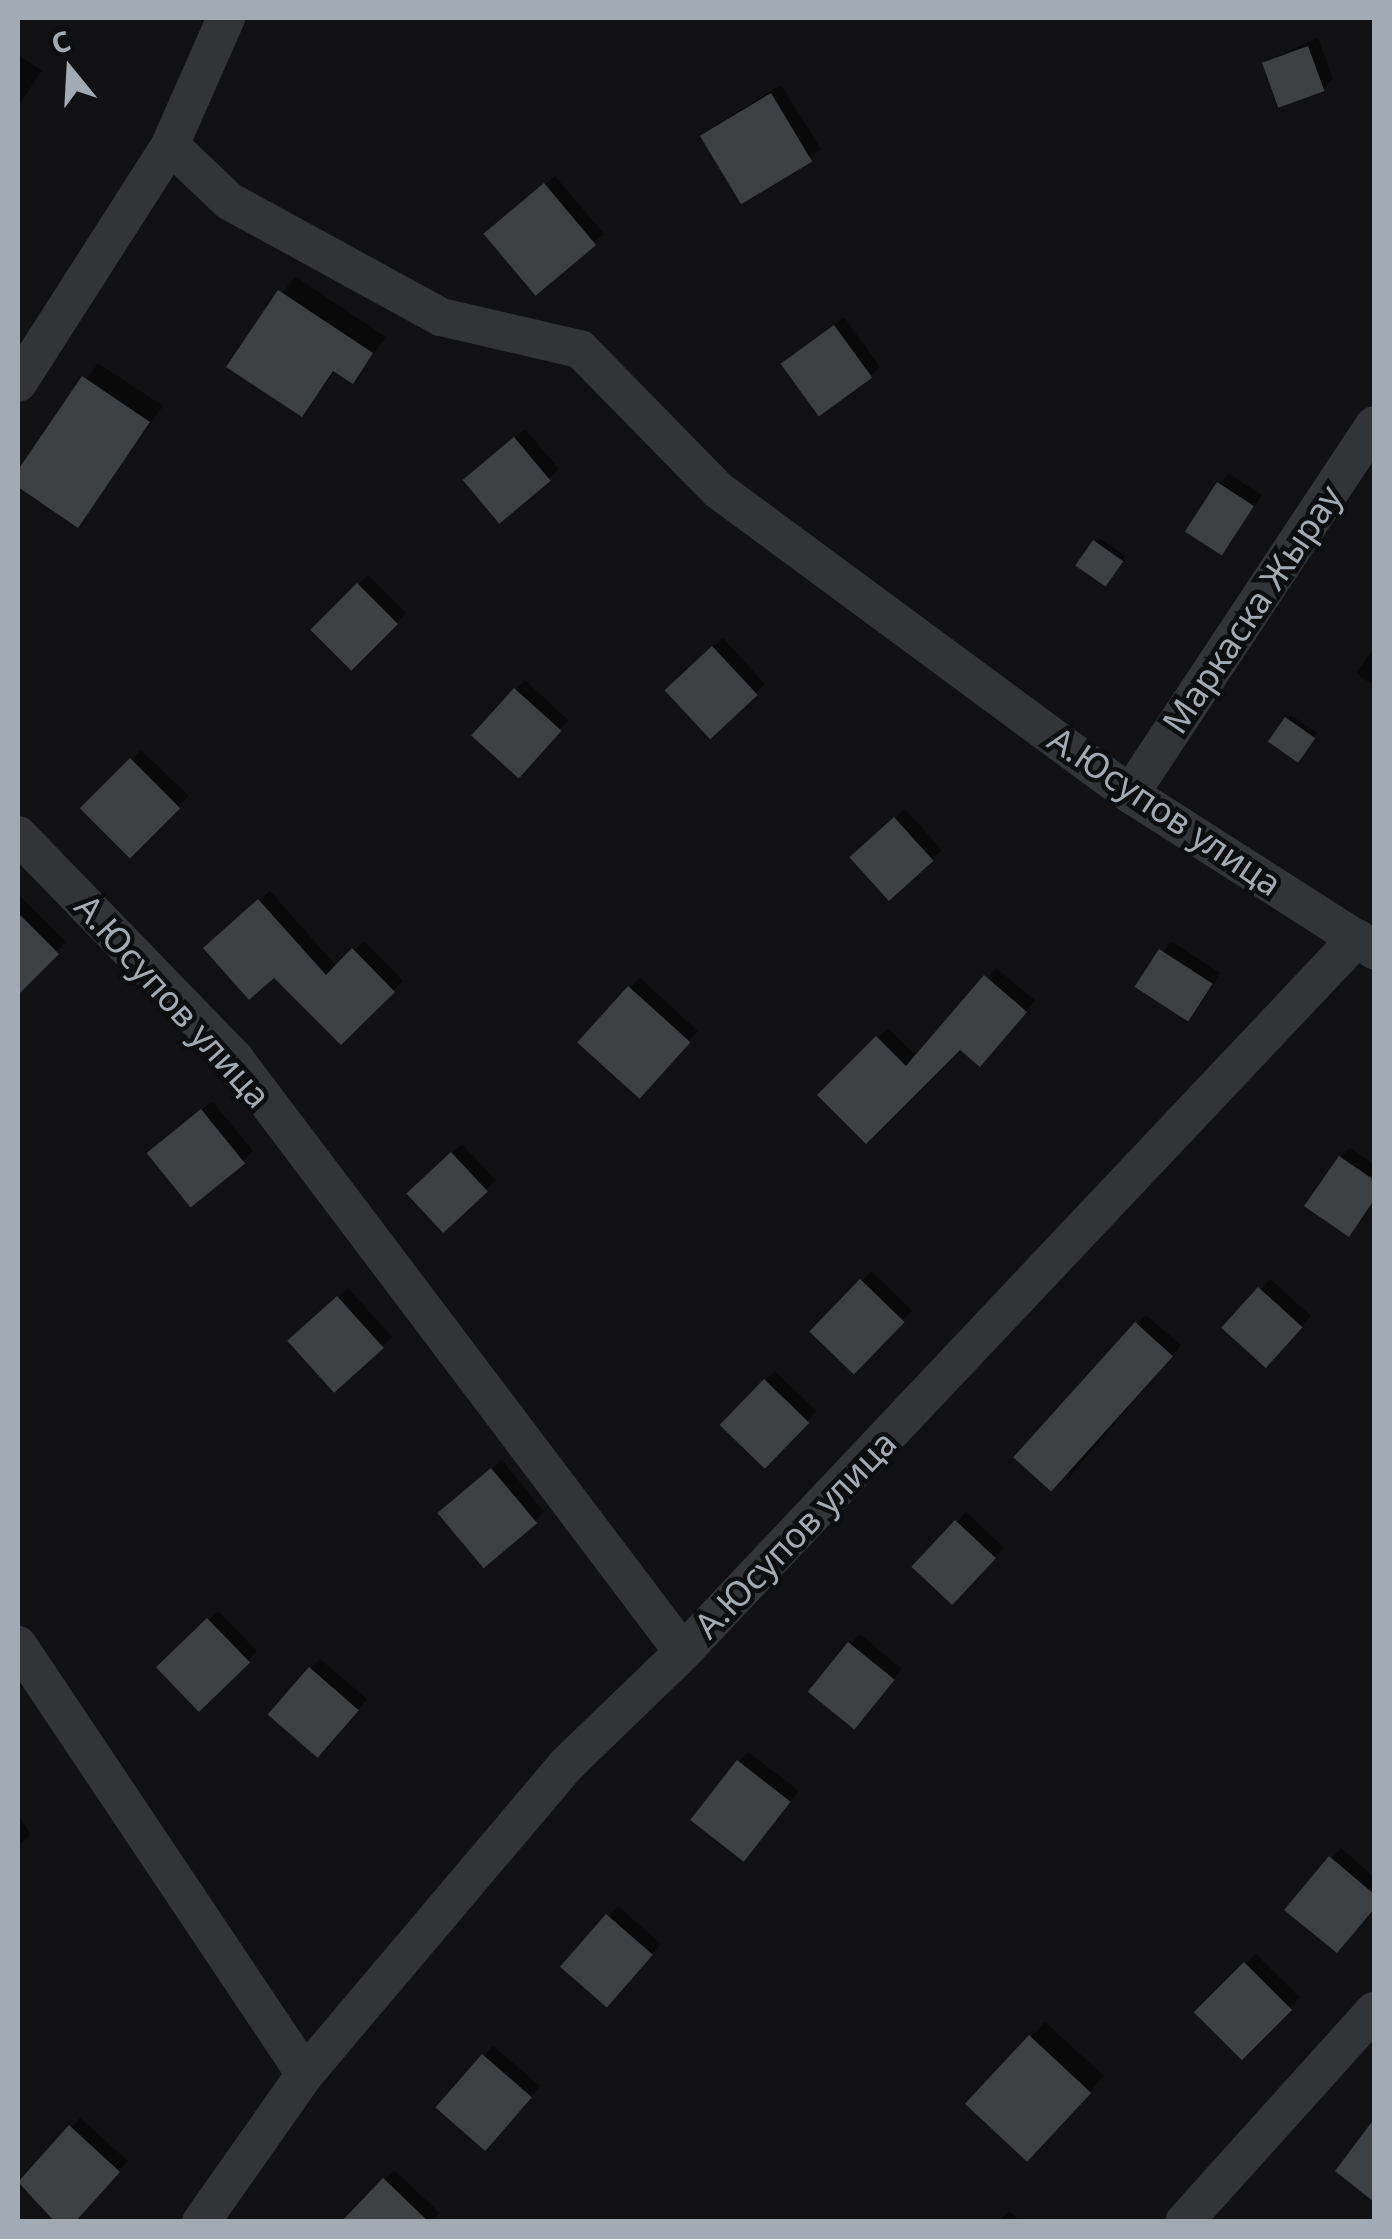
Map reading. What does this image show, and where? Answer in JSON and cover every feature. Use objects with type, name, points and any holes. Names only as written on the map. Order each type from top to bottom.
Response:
[{"type":"street","points":[[18,382],[170,145],[226,18]]},
{"type":"street","name":"А.Юсупов улица","points":[[170,145],[229,201],[441,317],[580,349],[718,490],[1130,794],[1366,944],[683,1652],[564,1766],[305,2074],[201,2222]]},
{"type":"street","name":"Маркаска Жырау","points":[[1130,794],[1374,425]]},
{"type":"street","name":"А.Юсупов улица","points":[[18,836],[235,1059],[683,1652]]},
{"type":"street","points":[[18,1645],[305,2074]]},
{"type":"street","points":[[1184,2222],[1374,2010]]},
{"type":"building","points":[[1308,46],[1324,91],[1278,108],[1262,63]]},
{"type":"building","points":[[771,93],[812,162],[741,204],[700,136]]},
{"type":"building","points":[[544,183],[596,245],[536,296],[483,234]]},
{"type":"building","points":[[278,290],[373,353],[353,384],[333,371],[302,417],[226,367]]},
{"type":"building","points":[[834,325],[872,378],[819,416],[781,364]]},
{"type":"building","points":[[82,376],[150,422],[78,528],[18,487],[18,470]]},
{"type":"building","points":[[514,437],[551,481],[499,524],[463,480]]},
{"type":"building","points":[[1217,482],[1254,506],[1222,555],[1185,531]]},
{"type":"building","points":[[1093,540],[1123,561],[1106,587],[1075,565]]},
{"type":"building","points":[[357,583],[398,624],[351,671],[310,630]]},
{"type":"building","points":[[712,646],[758,695],[710,739],[664,690]]},
{"type":"building","points":[[514,688],[562,731],[519,778],[471,736]]},
{"type":"building","points":[[1285,717],[1315,738],[1298,763],[1268,742]]},
{"type":"building","points":[[130,758],[180,808],[130,858],[80,808]]},
{"type":"building","points":[[894,817],[933,861],[889,901],[849,857]]},
{"type":"building","points":[[258,899],[326,975],[352,948],[395,992],[341,1045],[274,978],[249,1000],[203,948]]},
{"type":"building","points":[[18,913],[59,954],[18,995]]},
{"type":"building","points":[[1159,949],[1213,984],[1188,1022],[1134,987]]},
{"type":"building","points":[[984,975],[1027,1012],[980,1067],[960,1050],[866,1144],[817,1095],[876,1036],[906,1066]]},
{"type":"building","points":[[628,986],[690,1042],[640,1099],[577,1042]]},
{"type":"building","points":[[201,1109],[245,1163],[191,1207],[147,1153]]},
{"type":"building","points":[[451,1152],[488,1191],[443,1233],[406,1194]]},
{"type":"building","points":[[1339,1156],[1374,1180],[1374,1200],[1349,1237],[1304,1206]]},
{"type":"building","points":[[860,1279],[905,1322],[854,1375],[809,1332]]},
{"type":"building","points":[[1258,1287],[1303,1327],[1266,1368],[1221,1328]]},
{"type":"building","points":[[337,1296],[384,1348],[334,1393],[287,1341]]},
{"type":"building","points":[[1135,1322],[1173,1356],[1051,1491],[1013,1457]]},
{"type":"building","points":[[764,1379],[809,1423],[765,1469],[720,1425]]},
{"type":"building","points":[[491,1468],[537,1523],[484,1568],[437,1513]]},
{"type":"building","points":[[955,1520],[996,1558],[952,1605],[911,1567]]},
{"type":"building","points":[[207,1618],[250,1663],[199,1712],[156,1667]]},
{"type":"building","points":[[848,1642],[895,1680],[854,1729],[808,1692]]},
{"type":"building","points":[[309,1667],[359,1710],[317,1758],[268,1715]]},
{"type":"building","points":[[737,1760],[791,1802],[744,1862],[690,1820]]},
{"type":"building","points":[[1329,1856],[1374,1894],[1374,1909],[1337,1953],[1284,1910]]},
{"type":"building","points":[[606,1914],[653,1955],[607,2008],[560,1967]]},
{"type":"building","points":[[1244,1962],[1292,2010],[1242,2060],[1194,2012]]},
{"type":"building","points":[[1029,2035],[1091,2093],[1027,2162],[965,2104]]},
{"type":"building","points":[[482,2054],[532,2097],[485,2151],[435,2108]]},
{"type":"building","points":[[1374,2119],[1374,2202],[1335,2171]]},
{"type":"building","points":[[69,2125],[120,2172],[75,2222],[55,2222],[18,2182]]},
{"type":"building","points":[[383,2178],[429,2222],[341,2222]]}]
